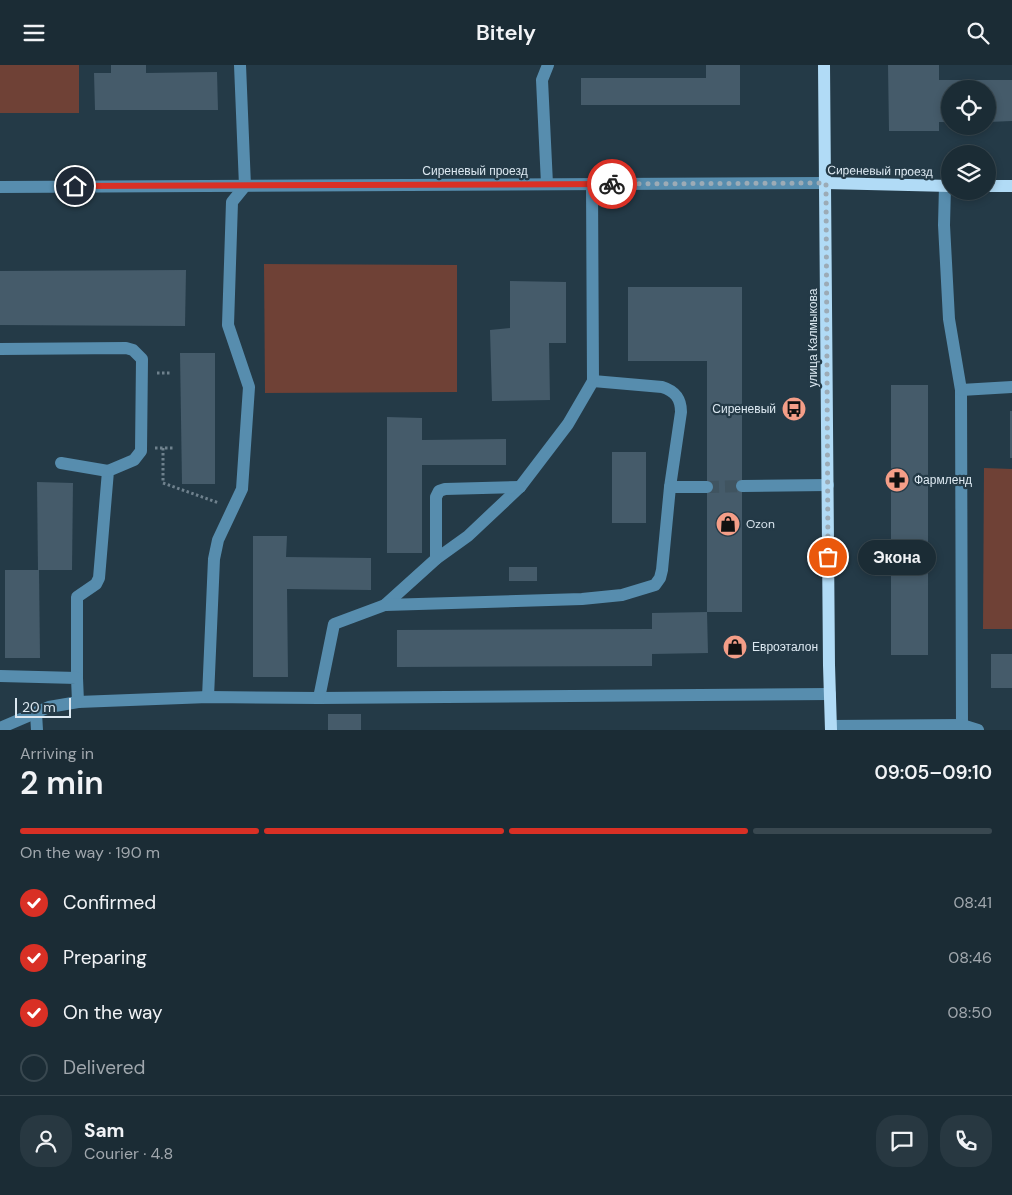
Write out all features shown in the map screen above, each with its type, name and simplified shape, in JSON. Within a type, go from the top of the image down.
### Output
[{"type":"main road","name":"улица Калмыкова","points":[[824,65],[831,728]]},
{"type":"main road","name":"Сиреневый проезд","points":[[826,183],[941,186]]},
{"type":"main road","points":[[996,186],[1012,186]]},
{"type":"street","points":[[208,697],[214,559],[218,540],[242,489],[249,387],[228,321],[232,202],[245,186],[240,65]]},
{"type":"street","points":[[547,184],[542,80],[548,65]]},
{"type":"street","name":"Сиреневый проезд","points":[[0,187],[826,183]]},
{"type":"street","points":[[385,605],[436,559],[468,536],[520,487],[568,424],[593,381],[592,184]]},
{"type":"street","points":[[947,200],[944,225],[949,319],[961,390],[962,725]]},
{"type":"street","points":[[0,349],[126,348],[138,354],[144,366],[141,451],[134,460],[108,471],[61,463]]},
{"type":"street","points":[[319,698],[334,624],[385,605],[582,599],[622,595],[647,589],[660,578],[681,403],[677,395],[670,389],[662,387],[593,381]]},
{"type":"street","points":[[961,390],[1012,387]]},
{"type":"street","points":[[78,702],[77,597],[96,584],[99,578],[108,471]]},
{"type":"street","points":[[742,486],[828,485]]},
{"type":"street","points":[[436,559],[436,497],[439,491],[445,489],[520,487]]},
{"type":"street","points":[[670,487],[707,487]]},
{"type":"street","points":[[0,677],[77,678]]},
{"type":"street","points":[[0,728],[49,707],[78,702],[208,697],[319,698],[830,694]]},
{"type":"street","points":[[36,713],[37,730]]},
{"type":"street","points":[[831,728],[962,725],[978,730]]},
{"type":"path","points":[[162,448],[163,483],[234,508]]},
{"type":"shaded area","points":[[0,65],[79,65],[79,113],[0,113]]},
{"type":"shaded area","points":[[264,264],[457,265],[457,392],[265,393]]},
{"type":"shaded area","points":[[984,468],[1012,469],[1012,629],[983,629]]},
{"type":"building","points":[[111,65],[146,65],[146,73],[217,72],[218,110],[95,110],[94,73],[111,73]]},
{"type":"building","points":[[706,65],[740,65],[740,105],[581,105],[581,78],[706,78]]},
{"type":"building","points":[[888,65],[939,65],[941,122],[939,122],[939,131],[889,131]]},
{"type":"building","points":[[996,80],[1012,80],[1012,121],[996,122]]},
{"type":"building","points":[[186,270],[185,326],[0,325],[0,271]]},
{"type":"building","points":[[510,281],[566,282],[566,343],[549,343],[550,400],[492,401],[490,330],[510,328]]},
{"type":"building","points":[[628,287],[742,287],[742,612],[707,612],[707,361],[628,361]]},
{"type":"building","points":[[180,353],[215,353],[215,484],[182,484]]},
{"type":"building","points":[[891,385],[928,385],[928,655],[891,655]]},
{"type":"building","points":[[1010,411],[1012,411],[1012,458],[1010,458]]},
{"type":"building","points":[[387,417],[422,418],[422,440],[506,439],[506,465],[422,465],[422,553],[387,553]]},
{"type":"building","points":[[612,452],[646,452],[646,523],[612,523]]},
{"type":"building","points":[[37,482],[73,483],[72,570],[38,570]]},
{"type":"building","points":[[253,536],[287,536],[286,557],[371,558],[371,590],[287,589],[288,677],[253,677]]},
{"type":"building","points":[[509,567],[537,567],[537,581],[509,581]]},
{"type":"building","points":[[5,570],[39,570],[40,658],[5,658]]},
{"type":"building","points":[[707,612],[708,653],[652,654],[652,666],[397,667],[397,630],[652,629],[652,613]]},
{"type":"building","points":[[991,654],[1012,654],[1012,688],[991,688]]},
{"type":"building","points":[[328,714],[361,714],[361,730],[328,730]]},
{"type":"tunnel","points":[[707,487],[742,486]]},
{"type":"way so far","points":[[612,184],[826,183],[828,557]]},
{"type":"place","name":"Сиреневый","points":[[794,409]]},
{"type":"place","name":"Фармленд","points":[[897,480]]},
{"type":"place","name":"Ozon","points":[[728,524]]},
{"type":"place","name":"Экона","points":[[828,557]]},
{"type":"place","name":"Евроэталон","points":[[735,647]]},
{"type":"route","points":[[75,186],[612,184]]}]
